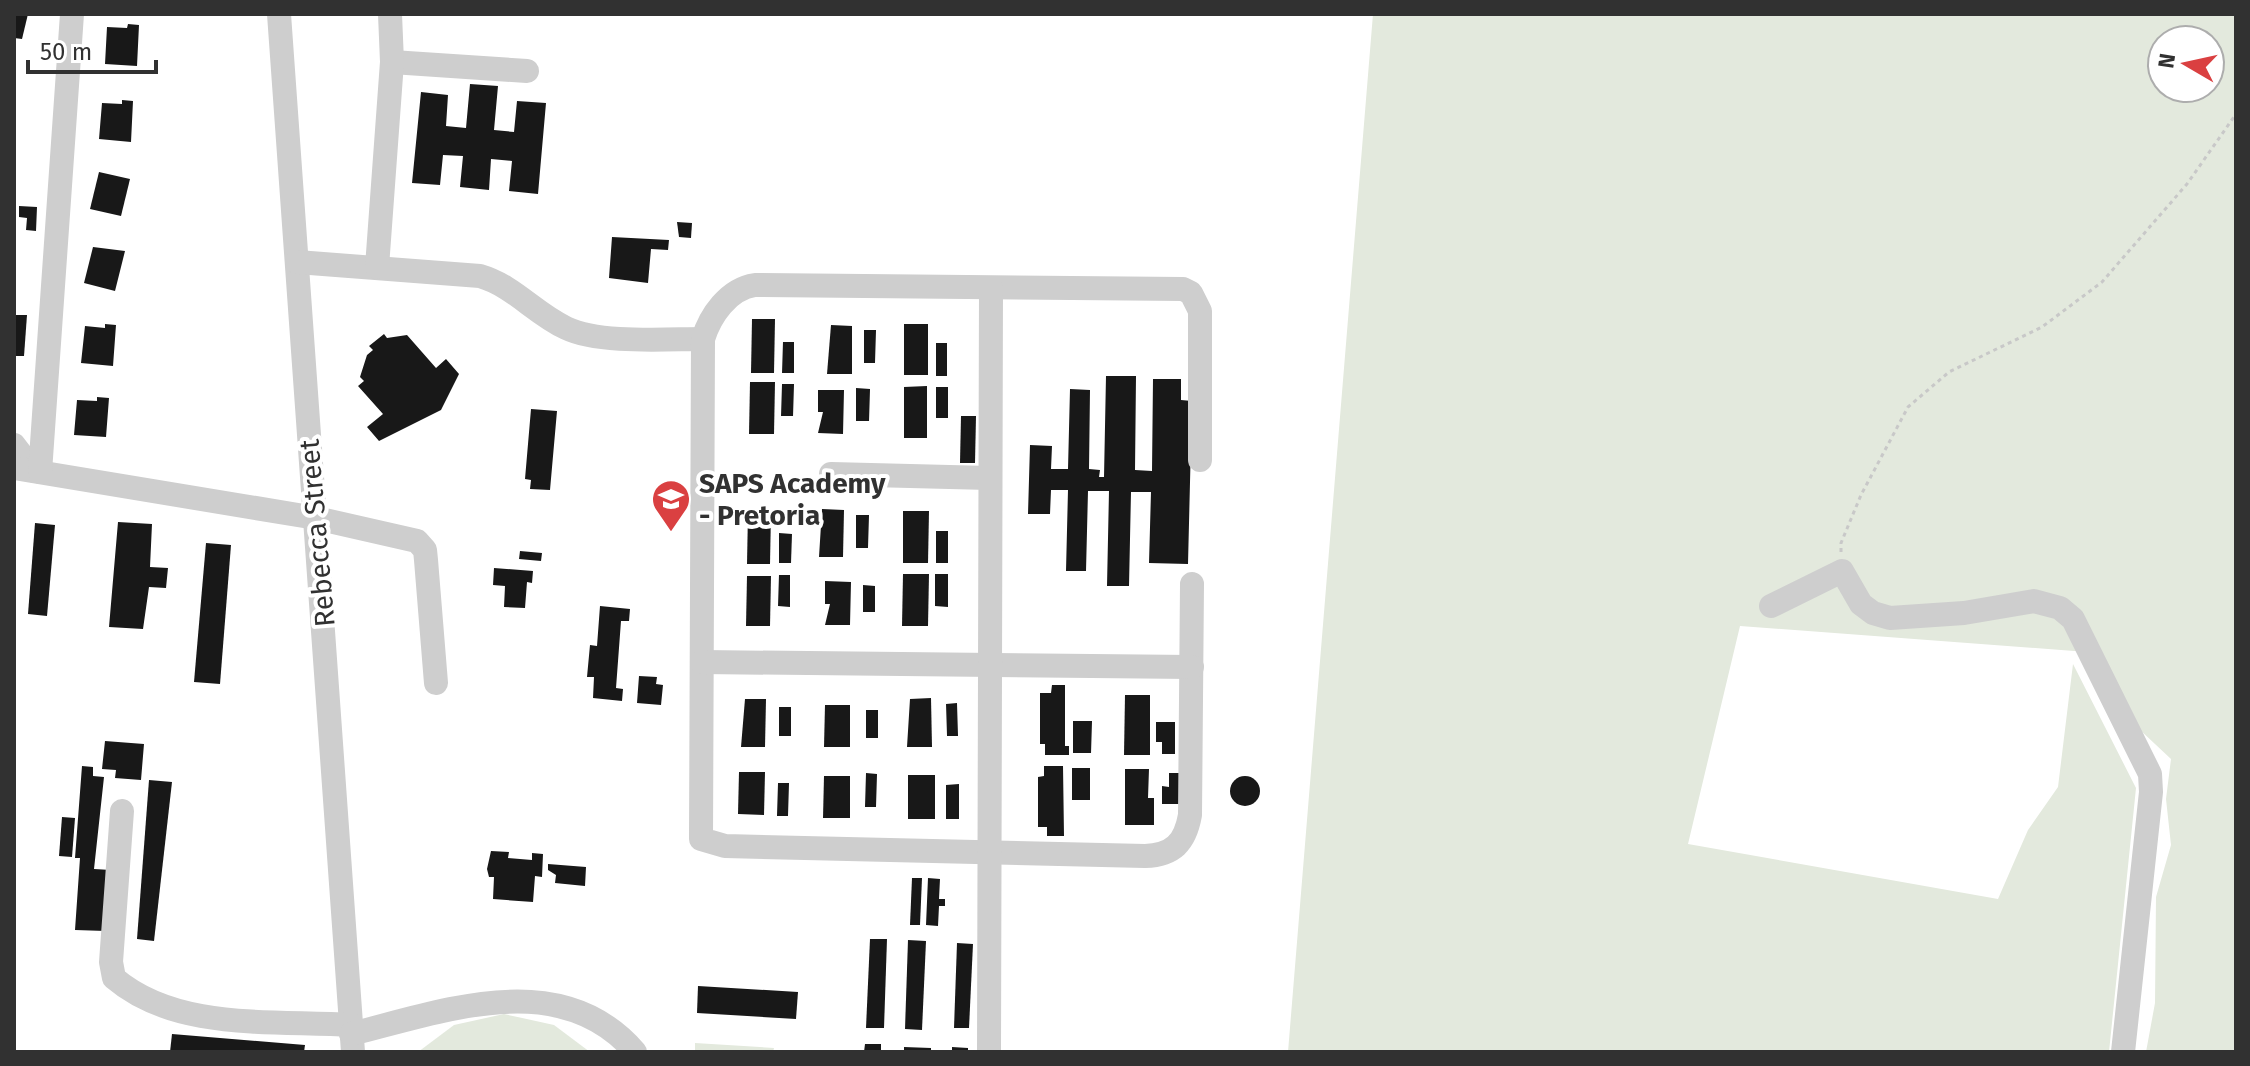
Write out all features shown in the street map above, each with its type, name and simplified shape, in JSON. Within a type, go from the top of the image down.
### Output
[{"type":"street","points":[[30,470],[72,14]]},
{"type":"street","name":"Rebecca Street","points":[[279,14],[352,1037]]},
{"type":"street","points":[[377,267],[392,62],[390,14]]},
{"type":"street","points":[[392,62],[527,71]]},
{"type":"street","points":[[297,262],[490,279],[506,285],[558,323],[583,333],[703,339]]},
{"type":"street","points":[[1192,584],[1190,815],[1186,834],[1176,848],[1145,856],[704,843],[698,823],[703,339],[713,312],[750,286],[1183,289],[1191,293],[1200,311],[1200,460]]},
{"type":"street","points":[[989,1052],[991,289]]},
{"type":"street","points":[[14,445],[30,470],[316,518],[406,538],[425,550],[436,683]]},
{"type":"street","points":[[831,474],[989,478]]},
{"type":"street","points":[[1771,606],[1842,571],[1861,604],[1890,618],[1964,613],[2034,601],[2060,608],[2073,619],[2150,774],[2151,792],[2123,1052]]},
{"type":"street","points":[[702,662],[1192,667]]},
{"type":"street","points":[[122,811],[111,962],[114,978],[144,1000],[189,1015],[352,1037],[476,1003],[534,1002],[592,1015],[616,1030],[635,1052]]},
{"type":"path","points":[[1842,571],[1841,543],[1861,495],[1908,407],[1949,372],[2042,327],[2102,282],[2187,184],[2236,114]]},
{"type":"shaded area","points":[[1373,14],[2236,14],[2236,1052],[2146,1052],[2155,1003],[2156,897],[2171,845],[2166,799],[2171,759],[2139,729],[2099,650],[2074,651],[1740,626],[1688,844],[1998,899],[2028,830],[2058,787],[2073,664],[2136,788],[2109,1052],[1288,1052]]},
{"type":"shaded area","points":[[504,1014],[554,1025],[590,1052],[418,1052],[454,1025]]},
{"type":"shaded area","points":[[695,1043],[774,1048],[773,1052],[695,1052]]},
{"type":"building","points":[[14,14],[28,14],[22,39],[14,38]]},
{"type":"building","points":[[128,24],[139,25],[137,66],[105,64],[107,27],[127,28]]},
{"type":"building","points":[[470,84],[498,86],[494,130],[514,132],[517,101],[546,103],[538,194],[509,191],[512,161],[491,159],[489,190],[460,187],[463,156],[443,155],[440,185],[412,183],[421,92],[448,95],[446,126],[466,128]]},
{"type":"building","points":[[122,100],[133,101],[131,142],[99,139],[102,103],[122,104]]},
{"type":"building","points":[[99,172],[130,179],[121,216],[90,209]]},
{"type":"building","points":[[19,206],[37,207],[36,231],[26,230],[27,218],[19,217]]},
{"type":"building","points":[[677,222],[692,223],[691,238],[679,237]]},
{"type":"building","points":[[612,237],[669,240],[668,250],[651,249],[648,283],[609,278]]},
{"type":"building","points":[[93,247],[125,251],[115,291],[84,283]]},
{"type":"building","points":[[16,315],[27,315],[24,356],[14,356]]},
{"type":"building","points":[[752,319],[775,319],[774,373],[751,373]]},
{"type":"building","points":[[105,324],[116,325],[113,366],[81,363],[85,326],[105,328]]},
{"type":"building","points":[[904,324],[928,324],[928,375],[904,375]]},
{"type":"building","points":[[831,325],[852,326],[852,374],[827,374]]},
{"type":"building","points":[[864,330],[876,330],[875,363],[864,363]]},
{"type":"building","points":[[384,334],[387,338],[407,335],[436,368],[446,359],[459,374],[441,410],[379,441],[367,427],[383,414],[358,386],[364,381],[360,377],[367,355],[373,350],[369,346]]},
{"type":"building","points":[[783,342],[794,342],[794,373],[782,373]]},
{"type":"building","points":[[936,343],[947,343],[947,376],[936,376]]},
{"type":"building","points":[[1106,376],[1136,376],[1135,470],[1152,471],[1153,379],[1181,379],[1181,400],[1192,401],[1188,564],[1149,563],[1151,492],[1131,492],[1129,586],[1107,586],[1109,491],[1088,491],[1086,571],[1066,571],[1068,490],[1051,490],[1050,514],[1028,514],[1030,445],[1052,446],[1051,469],[1068,469],[1070,389],[1090,390],[1089,469],[1100,470],[1099,477],[1104,477]]},
{"type":"building","points":[[750,382],[775,382],[774,434],[749,434]]},
{"type":"building","points":[[782,384],[794,384],[793,416],[781,416]]},
{"type":"building","points":[[927,386],[927,438],[904,438],[904,387]]},
{"type":"building","points":[[936,387],[948,387],[948,418],[936,418]]},
{"type":"building","points":[[856,388],[870,389],[869,421],[856,421]]},
{"type":"building","points":[[818,390],[844,390],[843,434],[818,433],[823,412],[818,412]]},
{"type":"building","points":[[97,397],[109,398],[106,437],[74,435],[77,400],[97,401]]},
{"type":"building","points":[[531,409],[557,411],[550,490],[530,489],[531,480],[525,479]]},
{"type":"building","points":[[961,416],[976,416],[975,463],[960,463]]},
{"type":"building","points":[[822,509],[844,510],[843,557],[819,557]]},
{"type":"building","points":[[903,511],[929,511],[928,563],[903,563]]},
{"type":"building","points":[[748,512],[771,512],[770,564],[747,564]]},
{"type":"building","points":[[856,515],[869,515],[868,548],[856,548]]},
{"type":"building","points":[[118,522],[152,524],[150,567],[168,568],[166,588],[149,587],[143,629],[109,627]]},
{"type":"building","points":[[35,523],[55,525],[47,616],[28,614]]},
{"type":"building","points":[[936,531],[948,531],[948,563],[936,563]]},
{"type":"building","points":[[779,533],[792,534],[791,563],[779,563]]},
{"type":"building","points":[[206,543],[231,545],[220,684],[194,682]]},
{"type":"building","points":[[520,551],[542,553],[541,561],[519,559]]},
{"type":"building","points":[[494,568],[533,571],[532,583],[527,582],[525,608],[504,607],[505,586],[493,585]]},
{"type":"building","points":[[903,574],[929,574],[928,626],[902,626]]},
{"type":"building","points":[[935,574],[948,574],[948,607],[935,606]]},
{"type":"building","points":[[779,575],[790,575],[790,607],[778,606]]},
{"type":"building","points":[[747,576],[771,576],[770,626],[746,626]]},
{"type":"building","points":[[825,581],[851,582],[850,625],[825,625],[830,604],[825,604]]},
{"type":"building","points":[[863,585],[875,586],[875,612],[863,612]]},
{"type":"building","points":[[600,606],[630,609],[629,621],[621,621],[616,688],[623,689],[622,701],[593,698],[594,677],[587,677],[590,645],[597,646]]},
{"type":"building","points":[[639,676],[657,677],[656,684],[663,685],[661,705],[637,703]]},
{"type":"building","points":[[1052,685],[1065,685],[1065,746],[1069,746],[1069,755],[1045,755],[1045,744],[1040,744],[1040,693],[1051,693]]},
{"type":"building","points":[[1125,695],[1150,695],[1150,755],[1124,755]]},
{"type":"building","points":[[931,698],[932,747],[907,747],[910,699]]},
{"type":"building","points":[[745,699],[766,699],[765,747],[741,747]]},
{"type":"building","points":[[957,703],[958,736],[947,736],[946,704]]},
{"type":"building","points":[[825,705],[850,705],[850,747],[824,747]]},
{"type":"building","points":[[779,707],[791,707],[791,736],[779,736]]},
{"type":"building","points":[[866,710],[878,710],[878,738],[866,738]]},
{"type":"building","points":[[1073,721],[1092,721],[1091,753],[1073,753]]},
{"type":"building","points":[[1156,722],[1175,722],[1175,754],[1162,754],[1162,742],[1156,742]]},
{"type":"building","points":[[105,741],[144,744],[141,780],[115,778],[116,770],[102,769]]},
{"type":"building","points":[[82,766],[93,767],[93,776],[104,777],[94,869],[111,870],[106,931],[75,930],[80,858],[75,858]]},
{"type":"building","points":[[1044,766],[1063,766],[1064,836],[1047,836],[1047,827],[1038,827],[1038,777],[1044,776]]},
{"type":"building","points":[[1072,768],[1090,768],[1090,800],[1072,800]]},
{"type":"building","points":[[1125,769],[1149,769],[1148,798],[1154,798],[1154,825],[1125,825]]},
{"type":"building","points":[[739,772],[765,772],[764,815],[738,814]]},
{"type":"building","points":[[866,773],[877,774],[876,807],[865,807]]},
{"type":"building","points":[[1169,773],[1179,773],[1179,804],[1162,804],[1162,786],[1169,787]]},
{"type":"building","points":[[908,775],[935,775],[935,819],[908,819]]},
{"type":"building","points":[[824,776],[850,776],[850,818],[823,818]]},
{"type":"building","points":[[1245,776],[1255,781],[1260,791],[1255,801],[1245,806],[1235,801],[1230,791],[1235,781]]},
{"type":"building","points":[[149,780],[172,782],[154,941],[137,939]]},
{"type":"building","points":[[778,783],[789,783],[788,816],[777,816]]},
{"type":"building","points":[[959,784],[959,819],[946,819],[946,785]]},
{"type":"building","points":[[62,817],[75,818],[72,857],[59,856]]},
{"type":"building","points":[[491,851],[509,852],[508,858],[532,860],[532,853],[543,854],[542,877],[535,876],[533,902],[493,899],[494,877],[489,877],[487,869]]},
{"type":"building","points":[[548,864],[586,867],[585,886],[555,883],[556,875],[548,870]]},
{"type":"building","points":[[912,878],[922,878],[920,925],[910,925]]},
{"type":"building","points":[[928,878],[940,879],[939,899],[945,899],[945,906],[939,906],[938,926],[926,925]]},
{"type":"building","points":[[870,939],[887,939],[884,1028],[866,1028]]},
{"type":"building","points":[[908,940],[926,941],[922,1030],[905,1029]]},
{"type":"building","points":[[957,943],[973,944],[969,1028],[954,1028]]},
{"type":"building","points":[[698,986],[798,992],[796,1019],[697,1013]]},
{"type":"building","points":[[172,1034],[305,1045],[304,1052],[170,1052]]},
{"type":"building","points":[[865,1044],[881,1044],[881,1052],[864,1052]]},
{"type":"building","points":[[904,1047],[931,1048],[931,1052],[904,1052]]},
{"type":"building","points":[[952,1047],[968,1048],[968,1052],[952,1052]]},
{"type":"place","name":"SAPS Academy - Pretoria","points":[[671,533]]}]
